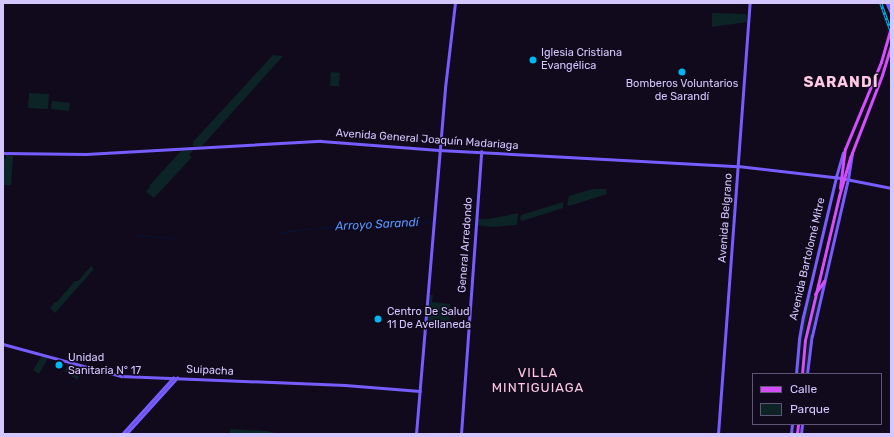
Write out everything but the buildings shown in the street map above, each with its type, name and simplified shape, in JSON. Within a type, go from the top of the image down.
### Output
[{"type":"main road","name":"Avenida Bartolomé Mitre","points":[[843,178],[845,149],[881,62],[891,27]]},
{"type":"main road","name":"Avenida Bartolomé Mitre","points":[[802,373],[805,340],[843,178],[891,46]]},
{"type":"main road","points":[[845,149],[850,151],[850,158]]},
{"type":"main road","points":[[815,294],[824,281]]},
{"type":"street","points":[[416,434],[439,150],[455,3]]},
{"type":"street","name":"Avenida Belgrano","points":[[718,434],[750,3]]},
{"type":"street","points":[[888,3],[891,7]]},
{"type":"street","points":[[888,3],[891,12]]},
{"type":"street","name":"Avenida General Joaquín Madariaga","points":[[3,153],[86,154],[321,141],[439,150],[738,166],[843,178],[891,188]]},
{"type":"street","name":"Avenida Bartolomé Mitre","points":[[796,373],[799,339],[803,317],[836,177],[845,149]]},
{"type":"street","name":"Avenida Bartolomé Mitre","points":[[807,373],[810,341],[848,179],[852,151]]},
{"type":"street","name":"General Arredondo","points":[[461,434],[481,152]]},
{"type":"street","name":"Suipacha","points":[[3,344],[119,376],[175,377],[345,385],[420,391]]},
{"type":"street","points":[[122,434],[175,377]]},
{"type":"street","points":[[126,434],[175,377]]},
{"type":"green space","points":[[712,13],[746,14],[747,22],[712,27]]},
{"type":"green space","points":[[273,55],[283,56],[202,146],[193,146],[193,142]]},
{"type":"green space","points":[[331,72],[340,73],[339,86],[330,86]]},
{"type":"green space","points":[[29,93],[49,94],[48,109],[28,108]]},
{"type":"green space","points":[[52,101],[70,103],[69,111],[51,109]]},
{"type":"green space","points":[[193,150],[189,155],[192,157],[154,198],[146,192],[150,187],[149,186],[181,151]]},
{"type":"green space","points":[[6,155],[13,156],[11,185],[3,185],[3,158],[6,159]]},
{"type":"green space","points":[[593,189],[606,189],[607,194],[569,206],[567,205],[569,196]]},
{"type":"green space","points":[[563,202],[563,208],[522,221],[520,219],[521,215]]},
{"type":"green space","points":[[518,213],[517,225],[492,227],[477,225],[478,219],[489,219]]},
{"type":"green space","points":[[92,265],[93,270],[55,313],[50,308]]},
{"type":"green space","points":[[821,289],[810,340],[806,373],[804,373],[809,331],[816,299]]},
{"type":"green space","points":[[430,295],[433,295],[432,302],[450,304],[449,326],[427,324]]},
{"type":"green space","points":[[810,295],[813,296],[802,342],[798,373],[800,341]]},
{"type":"green space","points":[[42,356],[48,358],[39,374],[33,370]]},
{"type":"green space","points":[[68,364],[84,368],[77,380],[65,371]]},
{"type":"green space","points":[[230,429],[266,431],[281,434],[230,434]]},
{"type":"waterway","name":"Arroyo Sarandí","points":[[315,228],[440,221]]},
{"type":"waterway","name":"Arroyo Sarandí","points":[[279,233],[311,228]]},
{"type":"waterway","name":"Arroyo Sarandí","points":[[137,235],[173,238]]},
{"type":"railway","points":[[881,3],[891,30]]},
{"type":"place","name":"Iglesia Cristiana Evangélica","points":[[533,60]]},
{"type":"place","name":"Bomberos Voluntarios de Sarandí","points":[[682,72]]},
{"type":"place","name":"Centro De Salud 11 De Avellaneda","points":[[378,319]]},
{"type":"place","name":"Unidad Sanitaria N° 17","points":[[59,365]]},
{"type":"district","name":"SARANDÍ","points":[[841,83]]},
{"type":"district","name":"VILLA MINTIGUIAGA","points":[[538,382]]}]
